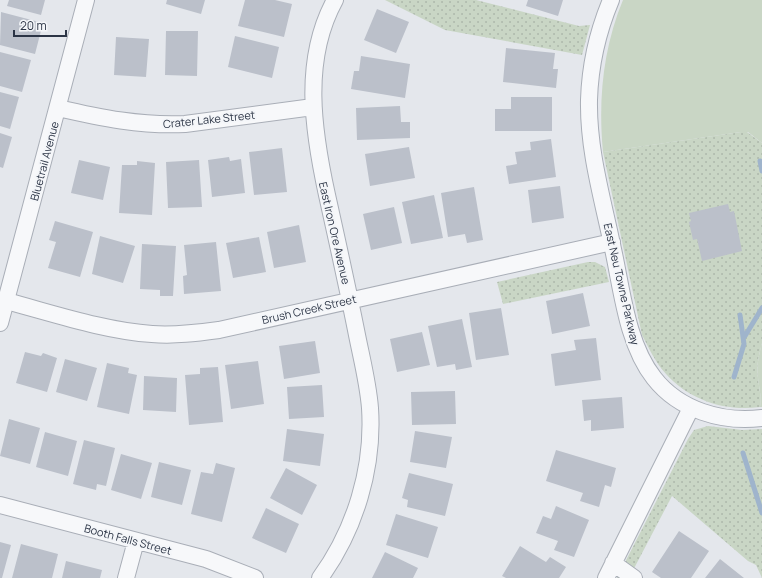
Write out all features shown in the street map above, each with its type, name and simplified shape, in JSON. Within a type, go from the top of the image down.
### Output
[{"type":"street","name":"Bluetrail Avenue","points":[[0,322],[86,0]]},
{"type":"street","name":"East Iron Ore Avenue","points":[[320,578],[330,564],[348,530],[361,493],[368,455],[370,430],[369,402],[350,299],[317,152],[313,107],[316,60],[328,15],[335,0]]},
{"type":"street","name":"East Neu Towne Parkway","points":[[611,0],[600,33],[593,64],[589,120],[591,142],[630,326],[641,358],[659,384],[691,408]]},
{"type":"street","name":"Crater Lake Street","points":[[58,108],[111,120],[165,125],[185,124],[313,107]]},
{"type":"street","name":"Brush Creek Street","points":[[6,301],[113,328],[151,334],[170,335],[219,330],[350,299],[612,242]]},
{"type":"street","points":[[606,578],[691,408],[733,419],[762,418]]},
{"type":"street","name":"Booth Falls Street","points":[[0,505],[206,559],[255,578]]},
{"type":"street","points":[[126,578],[136,541]]},
{"type":"street","points":[[613,563],[634,578]]},
{"type":"green space","points":[[385,0],[476,0],[579,26],[590,25],[582,55],[445,30]]},
{"type":"green space","points":[[623,0],[762,0],[762,143],[748,132],[741,132],[603,152],[601,113],[604,74],[611,37]]},
{"type":"green space","points":[[747,132],[762,143],[762,343],[757,369],[761,403],[760,407],[734,408],[709,402],[686,391],[666,374],[652,355],[642,335],[603,152]]},
{"type":"green space","points":[[588,262],[595,262],[605,267],[609,282],[503,304],[497,282]]},
{"type":"green space","points":[[762,343],[762,407],[760,407],[761,396],[757,369]]},
{"type":"green space","points":[[708,426],[742,430],[762,429],[762,578],[756,565],[748,561],[672,496],[629,578],[617,578],[688,439],[694,430]]},
{"type":"building","points":[[9,0],[45,0],[41,15],[7,6]]},
{"type":"building","points":[[167,0],[205,0],[201,14],[166,4]]},
{"type":"building","points":[[245,0],[275,0],[292,4],[284,37],[238,26]]},
{"type":"building","points":[[528,0],[563,0],[558,16],[526,6]]},
{"type":"building","points":[[377,9],[409,22],[396,53],[364,40]]},
{"type":"building","points":[[1,12],[43,23],[35,54],[0,45]]},
{"type":"building","points":[[166,31],[198,31],[197,76],[165,75]]},
{"type":"building","points":[[235,36],[279,47],[272,78],[228,67]]},
{"type":"building","points":[[116,37],[149,39],[146,77],[114,75]]},
{"type":"building","points":[[506,48],[555,53],[553,69],[558,69],[556,88],[503,82]]},
{"type":"building","points":[[0,52],[31,60],[22,92],[0,86]]},
{"type":"building","points":[[361,56],[410,64],[405,98],[351,89],[354,71],[359,71]]},
{"type":"building","points":[[0,92],[19,97],[10,129],[0,126]]},
{"type":"building","points":[[511,97],[552,97],[552,131],[495,131],[495,109],[511,109]]},
{"type":"building","points":[[400,106],[401,122],[410,122],[410,138],[357,140],[356,108]]},
{"type":"building","points":[[0,133],[12,137],[3,168],[0,167]]},
{"type":"building","points":[[551,139],[556,177],[509,184],[506,166],[517,164],[515,152],[531,150],[530,142]]},
{"type":"building","points":[[409,147],[415,178],[370,186],[365,154]]},
{"type":"building","points":[[282,148],[287,192],[254,195],[249,152]]},
{"type":"building","points":[[229,157],[230,161],[241,159],[245,193],[212,197],[208,160]]},
{"type":"building","points":[[79,160],[110,167],[103,200],[71,193]]},
{"type":"building","points":[[199,160],[202,207],[168,208],[166,162]]},
{"type":"building","points":[[137,161],[155,163],[152,215],[119,213],[122,165],[137,165]]},
{"type":"building","points":[[560,186],[564,218],[532,223],[528,190]]},
{"type":"building","points":[[474,187],[483,240],[467,243],[465,234],[448,237],[441,193]]},
{"type":"building","points":[[434,195],[443,238],[411,244],[402,202]]},
{"type":"building","points":[[728,204],[730,212],[734,211],[742,251],[702,261],[697,239],[693,240],[689,222],[691,221],[689,213]]},
{"type":"building","points":[[394,207],[402,243],[371,250],[363,214]]},
{"type":"building","points":[[55,221],[93,232],[80,277],[48,268],[56,242],[49,240]]},
{"type":"building","points":[[299,225],[306,262],[274,268],[267,232]]},
{"type":"building","points":[[100,236],[135,246],[123,283],[92,274]]},
{"type":"building","points":[[259,237],[266,272],[233,278],[226,243]]},
{"type":"building","points":[[216,242],[221,291],[184,294],[183,276],[187,275],[184,245]]},
{"type":"building","points":[[142,244],[176,246],[173,296],[160,296],[160,290],[140,289]]},
{"type":"building","points":[[583,293],[590,326],[552,334],[546,301]]},
{"type":"building","points":[[501,308],[509,355],[476,360],[469,313]]},
{"type":"building","points":[[462,319],[472,367],[456,370],[455,364],[437,367],[428,326]]},
{"type":"building","points":[[422,332],[430,365],[397,372],[390,339]]},
{"type":"building","points":[[596,338],[601,380],[555,386],[551,354],[576,350],[574,340]]},
{"type":"building","points":[[315,341],[320,373],[284,379],[279,346]]},
{"type":"building","points":[[25,352],[41,356],[43,353],[57,358],[47,392],[16,383]]},
{"type":"building","points":[[65,359],[97,368],[87,401],[56,392]]},
{"type":"building","points":[[258,361],[264,404],[231,409],[225,365]]},
{"type":"building","points":[[107,363],[129,368],[128,373],[137,375],[129,414],[97,407]]},
{"type":"building","points":[[218,367],[223,422],[189,425],[185,375],[200,374],[200,368]]},
{"type":"building","points":[[144,376],[177,378],[176,412],[143,410]]},
{"type":"building","points":[[322,385],[324,417],[289,419],[287,387]]},
{"type":"building","points":[[455,391],[456,424],[412,425],[411,392]]},
{"type":"building","points":[[622,397],[624,428],[591,431],[591,420],[584,421],[582,400]]},
{"type":"building","points":[[9,419],[40,428],[30,464],[0,456]]},
{"type":"building","points":[[287,429],[324,434],[320,466],[283,461]]},
{"type":"building","points":[[415,431],[452,437],[446,468],[410,462]]},
{"type":"building","points":[[45,432],[77,441],[68,476],[36,467]]},
{"type":"building","points":[[84,440],[115,448],[106,486],[97,484],[96,490],[73,484]]},
{"type":"building","points":[[556,450],[616,468],[611,487],[605,485],[599,507],[580,501],[583,493],[546,481]]},
{"type":"building","points":[[121,454],[152,463],[141,499],[111,490]]},
{"type":"building","points":[[159,462],[191,470],[182,505],[151,497]]},
{"type":"building","points":[[216,463],[235,468],[222,522],[191,514],[201,472],[213,474]]},
{"type":"building","points":[[286,468],[317,485],[302,515],[270,498]]},
{"type":"building","points":[[409,473],[453,484],[445,516],[407,507],[408,500],[402,498]]},
{"type":"building","points":[[556,506],[589,520],[574,557],[554,550],[558,541],[536,533],[543,516],[551,519]]},
{"type":"building","points":[[266,508],[299,524],[286,553],[252,538]]},
{"type":"building","points":[[396,514],[438,527],[428,558],[386,545]]},
{"type":"building","points":[[679,531],[709,551],[691,578],[661,578],[652,572]]},
{"type":"building","points":[[0,542],[11,545],[2,578],[0,578]]},
{"type":"building","points":[[21,544],[58,554],[52,578],[12,578]]},
{"type":"building","points":[[520,546],[546,562],[550,557],[566,567],[559,578],[506,578],[502,576]]},
{"type":"building","points":[[385,552],[418,568],[413,578],[372,578]]},
{"type":"building","points":[[720,559],[744,578],[705,578]]},
{"type":"building","points":[[66,561],[102,570],[100,578],[62,578]]},
{"type":"waterway","points":[[760,161],[762,171]]},
{"type":"waterway","points":[[745,336],[762,308]]},
{"type":"waterway","points":[[734,377],[744,344],[740,315]]},
{"type":"waterway","points":[[743,453],[762,513]]}]
